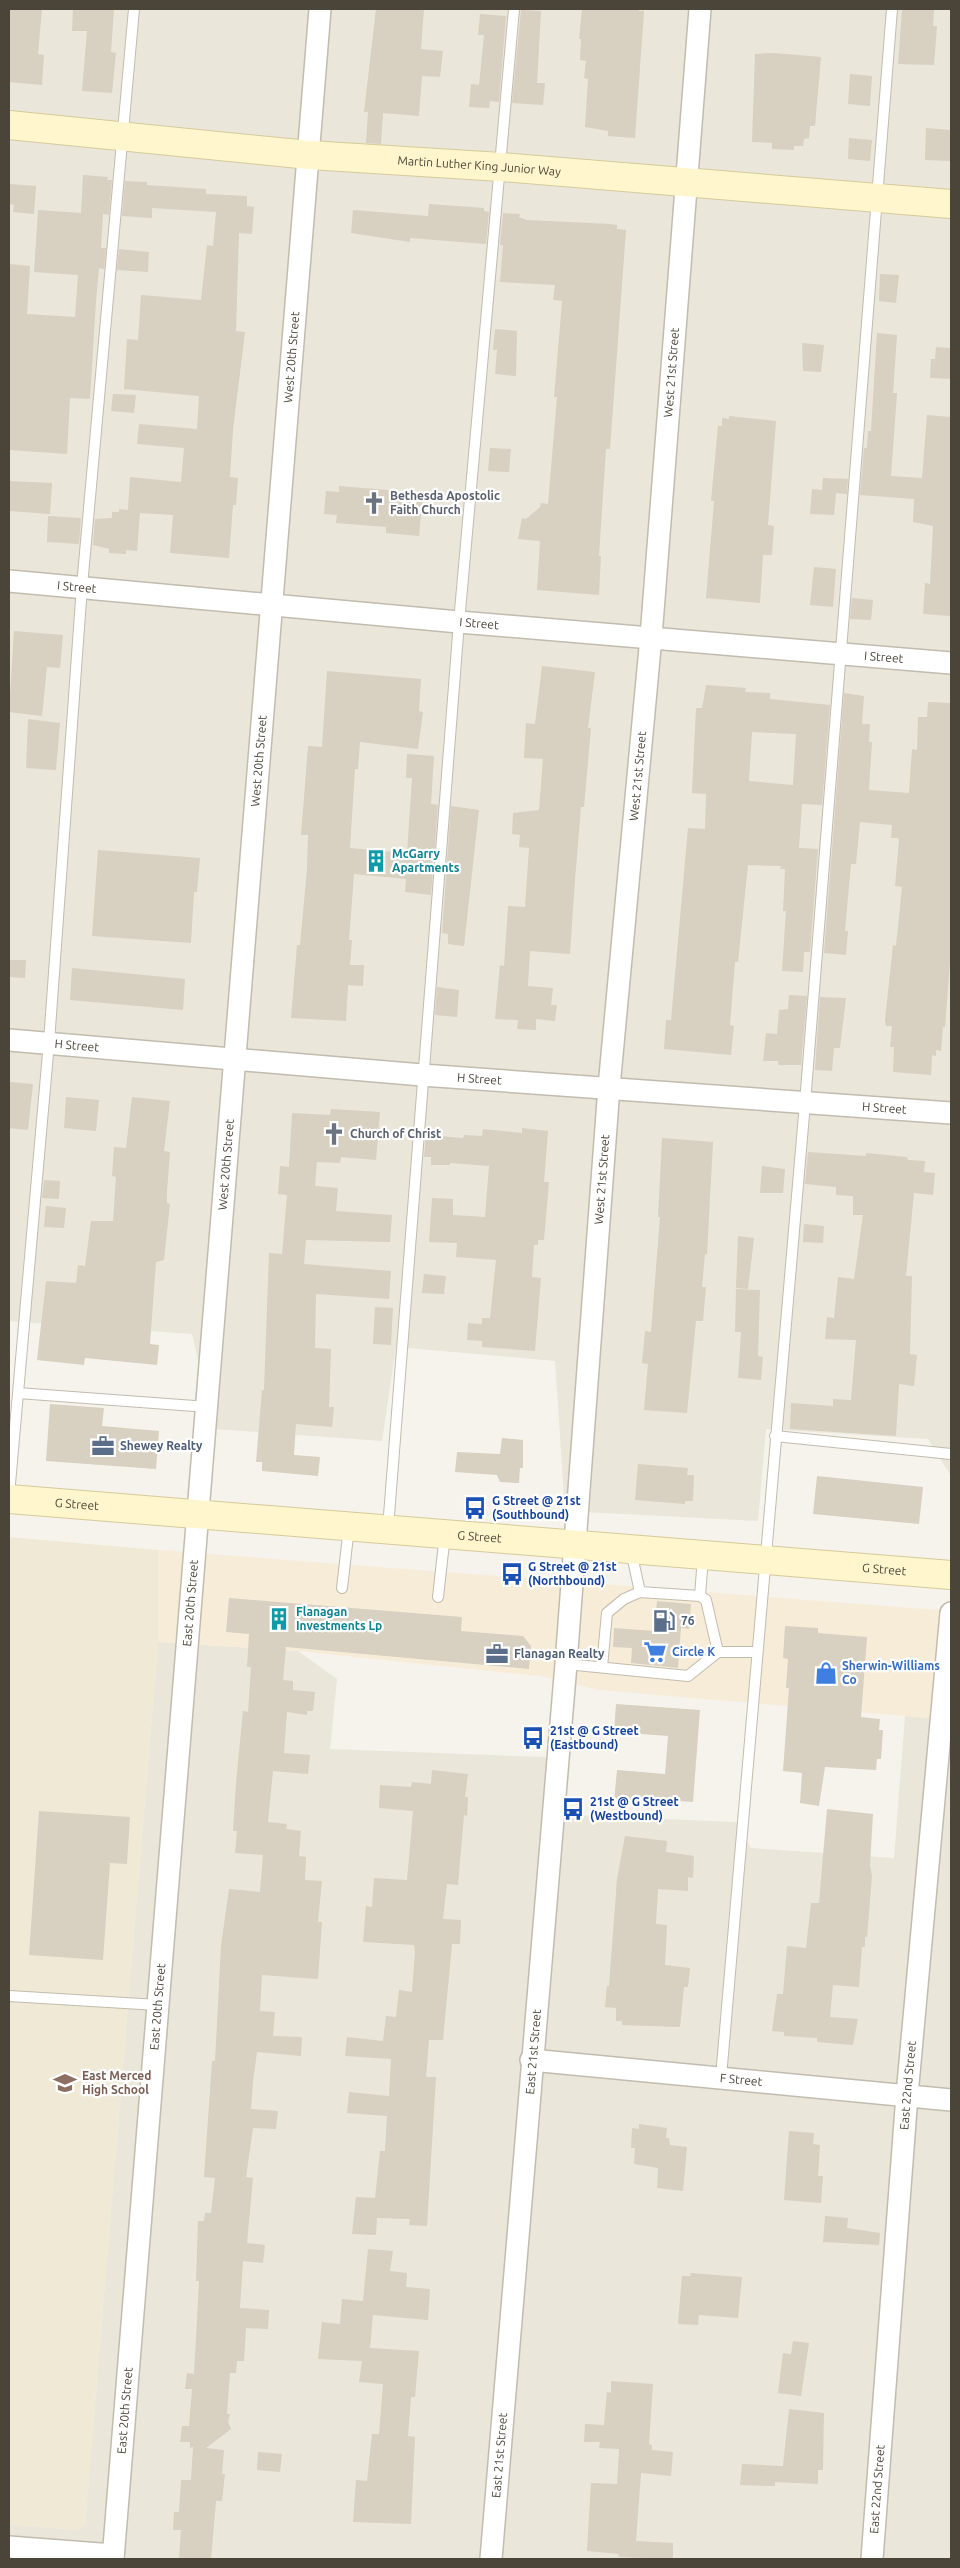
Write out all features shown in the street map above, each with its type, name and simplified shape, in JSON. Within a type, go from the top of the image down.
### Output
[{"type":"main road","name":"Martin Luther King Junior Way","points":[[9,126],[124,135],[309,155],[501,167],[951,204]]},
{"type":"main road","name":"G Street","points":[[9,1499],[951,1575]]},
{"type":"street","name":"West 20th Street","points":[[198,1514],[320,9]]},
{"type":"street","name":"West 21st Street","points":[[576,1544],[609,1088],[651,637],[700,9]]},
{"type":"street","name":"I Street","points":[[9,581],[82,586],[273,606],[951,663]]},
{"type":"street","name":"H Street","points":[[9,1040],[422,1075],[951,1113]]},
{"type":"street","name":"East 20th Street","points":[[113,2557],[198,1514]]},
{"type":"street","name":"East 21st Street","points":[[490,2559],[576,1544]]},
{"type":"street","name":"East 22nd Street","points":[[872,2559],[907,2095],[947,1708],[951,1613]]},
{"type":"street","name":"F Street","points":[[531,2060],[951,2100]]},
{"type":"street","points":[[9,2547],[113,2557]]},
{"type":"lane","points":[[9,1495],[15,1386],[49,1042],[82,586],[134,9]]},
{"type":"lane","points":[[388,1529],[422,1075],[514,9]]},
{"type":"lane","points":[[721,2077],[805,1103],[892,9]]},
{"type":"lane","points":[[15,1386],[208,1407]]},
{"type":"lane","points":[[775,1436],[951,1454]]},
{"type":"lane","points":[[342,1588],[349,1526]]},
{"type":"lane","points":[[438,1597],[445,1534]]},
{"type":"lane","points":[[630,1549],[640,1592]]},
{"type":"lane","points":[[700,1596],[703,1554]]},
{"type":"lane","points":[[602,1667],[607,1613],[624,1599],[640,1592],[700,1596],[706,1600],[718,1652]]},
{"type":"lane","points":[[566,1664],[688,1676],[718,1652],[757,1652]]},
{"type":"lane","points":[[9,1996],[158,2005]]},
{"type":"shaded area","points":[[9,9],[951,9],[951,1476],[928,1439],[766,1429],[758,1521],[565,1511],[555,1361],[396,1347],[382,1441],[214,1429],[192,1334],[9,1321]]},
{"type":"shaded area","name":"East Merced High School","points":[[9,1537],[158,1550],[158,1642],[85,2524],[79,2530],[9,2524]]},
{"type":"shaded area","points":[[158,1550],[951,1611],[951,1720],[600,1690],[540,1676],[298,1651],[158,1642]]},
{"type":"shaded area","points":[[158,1642],[298,1651],[337,1679],[330,1749],[566,1758],[566,1815],[736,1822],[751,1848],[894,1858],[905,1716],[951,1720],[951,2559],[9,2559],[9,2524],[79,2530],[85,2524]]},
{"type":"building","points":[[9,9],[42,9],[38,54],[44,55],[42,85],[9,82]]},
{"type":"building","points":[[73,9],[114,9],[111,52],[116,53],[112,93],[82,91],[87,31],[72,31]]},
{"type":"building","points":[[376,9],[424,9],[421,49],[443,51],[440,77],[422,76],[419,116],[383,113],[381,144],[366,143],[368,112],[364,112]]},
{"type":"building","points":[[582,9],[639,9],[639,11],[644,11],[635,138],[608,136],[608,131],[585,127],[588,79],[584,78],[586,61],[580,60],[581,39],[579,39]]},
{"type":"building","points":[[902,9],[934,9],[933,26],[937,26],[934,65],[898,64]]},
{"type":"building","points":[[521,10],[541,11],[537,83],[545,83],[543,105],[512,103]]},
{"type":"building","points":[[480,14],[506,16],[499,102],[490,101],[489,108],[469,107],[471,84],[479,85],[484,35],[478,35]]},
{"type":"building","points":[[773,53],[821,57],[815,126],[810,126],[809,138],[804,139],[803,146],[794,146],[794,150],[772,149],[772,143],[752,142],[755,54]]},
{"type":"building","points":[[850,74],[872,76],[870,106],[848,104]]},
{"type":"building","points":[[926,128],[951,130],[951,161],[925,160]]},
{"type":"building","points":[[849,138],[872,140],[870,161],[848,159]]},
{"type":"building","points":[[83,175],[108,177],[107,180],[112,180],[109,215],[103,214],[101,248],[106,248],[104,269],[99,268],[90,399],[70,398],[67,454],[9,450],[9,264],[30,266],[27,314],[75,317],[78,275],[34,272],[38,210],[81,213]]},
{"type":"building","points":[[125,181],[147,182],[147,185],[206,189],[206,194],[247,196],[247,206],[254,207],[252,234],[239,233],[236,331],[245,332],[233,430],[230,477],[238,478],[236,505],[233,505],[229,558],[170,553],[173,515],[140,513],[137,551],[126,550],[126,554],[109,553],[109,549],[93,545],[95,519],[112,518],[112,512],[119,512],[119,509],[128,510],[130,477],[181,482],[184,448],[137,444],[139,424],[197,429],[199,396],[124,389],[127,339],[138,340],[141,295],[201,300],[207,245],[213,246],[216,212],[152,208],[152,218],[122,216]]},
{"type":"building","points":[[9,184],[36,186],[34,214],[13,212],[14,205],[9,204]]},
{"type":"building","points":[[429,204],[484,208],[484,211],[489,212],[486,244],[410,238],[410,242],[351,233],[353,210],[428,216]]},
{"type":"building","points":[[503,213],[520,214],[519,217],[527,220],[610,224],[617,225],[617,229],[626,230],[610,449],[606,449],[599,556],[601,556],[599,595],[537,590],[540,541],[518,539],[522,518],[526,519],[540,507],[541,503],[548,504],[557,397],[554,397],[562,301],[553,300],[555,285],[500,282],[503,245],[500,245]]},
{"type":"building","points":[[119,249],[149,252],[148,272],[117,270]]},
{"type":"building","points":[[880,274],[899,275],[896,303],[879,301]]},
{"type":"building","points":[[495,329],[517,331],[516,376],[495,374],[497,350],[493,350]]},
{"type":"building","points":[[877,333],[897,335],[893,393],[897,393],[891,476],[922,478],[927,415],[951,417],[951,616],[923,614],[925,583],[930,584],[933,526],[913,522],[914,499],[860,495],[864,448],[867,448],[868,431],[871,431]]},
{"type":"building","points":[[802,343],[824,345],[821,372],[803,371]]},
{"type":"building","points":[[936,347],[951,348],[951,379],[930,378],[931,359],[935,359]]},
{"type":"building","points":[[113,394],[136,395],[134,413],[111,411]]},
{"type":"building","points":[[729,416],[776,421],[768,525],[774,526],[772,555],[763,555],[760,603],[706,598],[714,501],[711,501],[718,426],[722,426],[722,418],[729,419]]},
{"type":"building","points":[[490,448],[511,449],[509,472],[488,471]]},
{"type":"building","points":[[823,478],[848,479],[847,494],[836,493],[834,515],[810,514],[812,489],[822,490]]},
{"type":"building","points":[[9,481],[52,483],[50,514],[9,511]]},
{"type":"building","name":"Bethesda Apostolic Faith Church","points":[[339,486],[423,493],[419,536],[386,533],[386,527],[336,523],[337,515],[324,514],[326,491],[339,492]]},
{"type":"building","points":[[48,516],[81,518],[79,544],[47,542]]},
{"type":"building","points":[[814,567],[836,569],[833,607],[810,605]]},
{"type":"building","points":[[852,598],[873,600],[871,620],[850,619]]},
{"type":"building","points":[[14,631],[63,635],[60,668],[47,667],[42,716],[9,712]]},
{"type":"building","points":[[542,666],[595,672],[588,728],[591,728],[584,807],[581,807],[570,954],[530,951],[528,986],[553,988],[551,1005],[557,1005],[555,1021],[536,1019],[536,1030],[517,1029],[518,1020],[495,1019],[500,965],[504,966],[508,906],[525,907],[529,848],[519,847],[520,835],[512,834],[513,813],[539,810],[543,759],[524,758],[526,723],[535,724]]},
{"type":"building","points":[[327,671],[421,679],[419,711],[423,712],[418,749],[360,742],[358,769],[355,769],[350,848],[407,853],[412,778],[406,778],[407,754],[434,756],[431,804],[438,805],[431,895],[405,892],[406,879],[354,874],[349,940],[352,940],[350,965],[364,965],[363,986],[348,985],[346,1021],[291,1018],[297,945],[300,945],[307,869],[308,835],[301,835],[308,746],[322,747]]},
{"type":"building","points":[[706,685],[746,688],[745,692],[770,693],[770,699],[830,705],[822,805],[802,804],[799,848],[818,849],[810,952],[804,952],[803,972],[782,971],[786,911],[783,911],[785,869],[780,869],[781,866],[748,865],[738,962],[735,962],[730,1025],[734,1026],[731,1055],[664,1049],[666,1020],[671,1020],[688,828],[705,829],[706,794],[692,793],[696,708],[702,708]],"holes":[[[752,732],[796,734],[793,785],[749,781]]]},
{"type":"building","points":[[844,693],[864,696],[862,724],[870,724],[869,742],[872,742],[869,790],[909,793],[912,749],[917,750],[918,717],[927,717],[928,702],[951,703],[951,949],[945,1027],[943,1027],[941,1051],[936,1050],[936,1056],[932,1055],[931,1075],[893,1072],[894,1047],[890,1047],[892,1026],[886,1026],[885,1020],[893,945],[896,946],[902,887],[895,886],[899,841],[898,838],[891,838],[892,825],[860,822],[856,864],[851,864],[845,931],[848,931],[846,955],[824,953]]},
{"type":"building","points":[[28,719],[60,723],[56,770],[26,768]]},
{"type":"building","points":[[451,806],[479,810],[464,946],[448,944],[448,934],[442,933]]},
{"type":"building","points":[[98,850],[200,858],[197,892],[194,892],[191,943],[92,936]]},
{"type":"building","points":[[9,960],[26,960],[25,978],[9,977]]},
{"type":"building","points":[[72,968],[185,979],[183,1010],[70,1000]]},
{"type":"building","points":[[437,987],[459,990],[457,1017],[435,1015]]},
{"type":"building","points":[[789,995],[807,996],[801,1065],[778,1065],[778,1061],[763,1061],[766,1033],[777,1034],[779,1010],[788,1009]]},
{"type":"building","points":[[820,997],[846,998],[840,1048],[834,1048],[832,1071],[815,1070]]},
{"type":"building","points":[[9,1082],[33,1084],[28,1130],[9,1128]]},
{"type":"building","points":[[66,1097],[99,1100],[96,1131],[64,1128]]},
{"type":"building","points":[[132,1097],[170,1101],[164,1151],[170,1152],[167,1203],[170,1204],[164,1260],[156,1262],[150,1344],[159,1345],[157,1365],[85,1358],[84,1365],[37,1360],[46,1281],[76,1283],[78,1265],[85,1266],[91,1221],[113,1221],[116,1177],[112,1176],[114,1147],[126,1148]]},
{"type":"building","points":[[331,1109],[380,1112],[376,1160],[341,1157],[340,1163],[317,1162],[315,1186],[338,1188],[336,1211],[392,1215],[390,1242],[306,1240],[304,1264],[391,1271],[389,1299],[316,1294],[315,1348],[331,1349],[329,1407],[334,1407],[332,1427],[296,1424],[294,1455],[320,1457],[318,1476],[262,1471],[262,1462],[256,1462],[262,1390],[264,1390],[269,1253],[282,1254],[287,1195],[278,1194],[280,1166],[289,1167],[292,1113],[330,1115]]},
{"type":"building","points":[[522,1128],[548,1131],[544,1182],[549,1182],[544,1240],[538,1240],[538,1245],[534,1245],[532,1277],[541,1278],[535,1351],[482,1347],[482,1341],[467,1340],[468,1323],[482,1324],[482,1318],[490,1318],[496,1260],[456,1257],[457,1243],[429,1242],[432,1198],[453,1199],[453,1215],[485,1217],[489,1166],[450,1163],[450,1165],[431,1165],[431,1157],[424,1157],[426,1135],[463,1138],[464,1135],[482,1136],[483,1129],[522,1133]]},
{"type":"building","points":[[662,1138],[713,1142],[707,1255],[705,1254],[702,1287],[706,1287],[703,1321],[696,1321],[687,1413],[644,1410],[648,1364],[642,1363],[645,1331],[651,1332],[660,1217],[658,1217]]},
{"type":"building","points":[[808,1152],[866,1156],[866,1153],[907,1157],[908,1160],[925,1161],[924,1172],[935,1173],[933,1195],[914,1193],[906,1276],[912,1276],[910,1354],[917,1355],[914,1386],[899,1384],[896,1436],[790,1429],[791,1403],[833,1406],[833,1399],[851,1400],[856,1340],[825,1339],[827,1317],[834,1318],[838,1277],[854,1279],[863,1215],[853,1215],[853,1196],[836,1195],[836,1187],[805,1184]]},
{"type":"building","points":[[762,1166],[785,1169],[783,1193],[760,1193]]},
{"type":"building","points":[[44,1180],[60,1181],[59,1199],[42,1198]]},
{"type":"building","points":[[46,1206],[66,1208],[64,1228],[44,1227]]},
{"type":"building","points":[[804,1224],[824,1226],[823,1243],[803,1242]]},
{"type":"building","points":[[738,1236],[754,1238],[748,1289],[736,1288]]},
{"type":"building","points":[[424,1274],[446,1276],[444,1294],[422,1293]]},
{"type":"building","points":[[736,1289],[760,1290],[758,1356],[763,1357],[761,1380],[738,1378],[741,1332],[735,1332]]},
{"type":"building","points":[[375,1307],[393,1308],[391,1345],[373,1344]]},
{"type":"building","name":"Shewey Realty","points":[[50,1404],[104,1408],[102,1426],[159,1431],[156,1469],[46,1461]]},
{"type":"building","points":[[502,1438],[523,1440],[523,1468],[520,1468],[519,1483],[500,1482],[497,1475],[455,1472],[457,1452],[500,1454]]},
{"type":"building","points":[[638,1464],[688,1468],[687,1475],[694,1475],[693,1501],[685,1501],[685,1504],[635,1500]]},
{"type":"building","points":[[817,1476],[923,1487],[919,1524],[813,1514]]},
{"type":"building","points":[[229,1598],[462,1617],[461,1631],[523,1636],[531,1646],[529,1669],[286,1647],[283,1680],[293,1681],[293,1690],[315,1692],[313,1711],[307,1711],[307,1715],[287,1712],[284,1753],[310,1755],[308,1774],[273,1771],[268,1822],[287,1824],[286,1829],[301,1831],[299,1856],[306,1857],[305,1880],[322,1881],[318,1922],[322,1922],[318,1979],[262,1975],[260,2011],[275,2012],[273,2036],[302,2037],[301,2056],[257,2052],[253,2081],[251,2109],[278,2111],[276,2129],[253,2128],[246,2177],[253,2178],[247,2243],[265,2245],[263,2263],[243,2261],[240,2308],[269,2310],[268,2329],[246,2328],[244,2361],[237,2361],[236,2373],[230,2373],[227,2414],[230,2414],[228,2422],[231,2429],[206,2448],[224,2450],[222,2474],[225,2474],[222,2501],[216,2501],[211,2559],[179,2559],[181,2530],[173,2530],[174,2512],[179,2512],[181,2480],[191,2480],[193,2447],[190,2448],[190,2442],[180,2442],[182,2426],[189,2426],[192,2389],[185,2389],[187,2373],[194,2374],[199,2281],[196,2281],[198,2221],[204,2221],[205,2213],[211,2213],[215,2178],[204,2177],[212,2061],[215,2061],[221,1946],[229,1889],[260,1892],[263,1855],[235,1853],[237,1831],[233,1831],[236,1783],[243,1711],[248,1712],[251,1667],[247,1667],[249,1634],[226,1632]]},
{"type":"building","points":[[657,1601],[691,1604],[689,1629],[681,1628],[678,1668],[631,1663],[632,1648],[613,1647],[614,1628],[654,1631]]},
{"type":"building","points":[[785,1626],[818,1628],[818,1633],[867,1637],[861,1717],[880,1719],[879,1730],[883,1730],[881,1759],[877,1759],[876,1770],[825,1767],[819,1806],[800,1803],[802,1773],[783,1771],[789,1688],[786,1688],[788,1659],[783,1658]]},
{"type":"building","points":[[616,1704],[700,1710],[693,1802],[649,1799],[648,1804],[614,1802],[617,1770],[665,1774],[668,1736],[614,1732]]},
{"type":"building","points":[[432,1770],[468,1774],[465,1797],[468,1797],[467,1816],[464,1815],[458,1885],[447,1884],[443,1919],[461,1920],[460,1944],[452,1944],[443,2040],[429,2040],[426,2077],[436,2077],[427,2226],[409,2225],[410,2219],[377,2218],[376,2235],[352,2234],[356,2197],[375,2198],[380,2151],[385,2151],[387,2116],[347,2113],[349,2092],[389,2096],[391,2059],[345,2056],[347,2037],[383,2041],[386,2016],[396,2017],[399,1990],[412,1992],[415,1952],[414,1945],[363,1942],[366,1906],[372,1907],[374,1878],[407,1880],[413,1811],[379,1808],[380,1785],[411,1787],[412,1782],[431,1784]]},
{"type":"building","points":[[827,1809],[873,1814],[870,1865],[872,1876],[867,1937],[865,1937],[865,1947],[862,1947],[859,1987],[833,1985],[830,2017],[858,2019],[853,2045],[817,2042],[817,2038],[784,2036],[784,2032],[772,2031],[777,1994],[783,1994],[787,1946],[806,1948],[811,1903],[819,1903]]},
{"type":"building","points":[[39,1811],[130,1817],[127,1864],[110,1863],[103,1960],[29,1955]]},
{"type":"building","points":[[625,1836],[667,1841],[666,1852],[694,1856],[693,1878],[688,1877],[688,1891],[658,1889],[656,1924],[667,1925],[665,1965],[690,1968],[688,1987],[684,1987],[680,2027],[622,2025],[622,2021],[616,2021],[616,2008],[605,2007],[607,1986],[609,1986],[617,1879]]},
{"type":"building","points":[[639,2124],[667,2128],[666,2138],[669,2138],[670,2145],[687,2147],[683,2191],[657,2188],[658,2168],[634,2164],[635,2148],[631,2148],[632,2128],[639,2129]]},
{"type":"building","points":[[789,2131],[814,2133],[813,2144],[820,2145],[818,2176],[823,2176],[821,2203],[784,2200]]},
{"type":"building","points":[[825,2216],[848,2218],[847,2228],[880,2233],[879,2245],[823,2242]]},
{"type":"building","points":[[368,2249],[393,2251],[390,2271],[407,2273],[406,2287],[430,2289],[428,2320],[373,2315],[370,2348],[419,2351],[415,2397],[411,2397],[408,2436],[415,2437],[411,2524],[353,2522],[356,2480],[367,2481],[372,2434],[379,2434],[383,2384],[359,2382],[362,2361],[318,2359],[322,2322],[340,2324],[342,2299],[363,2301]]},
{"type":"building","points":[[690,2273],[742,2277],[738,2318],[699,2315],[698,2325],[678,2324],[682,2276],[691,2276]]},
{"type":"building","points":[[793,2341],[809,2343],[801,2396],[778,2393],[783,2353],[791,2354]]},
{"type":"building","points":[[611,2381],[653,2384],[649,2444],[652,2445],[652,2450],[673,2452],[671,2476],[641,2473],[636,2541],[673,2543],[673,2559],[618,2557],[619,2554],[587,2551],[591,2483],[617,2484],[619,2449],[599,2448],[600,2442],[584,2442],[585,2424],[604,2425],[607,2392],[611,2393]]},
{"type":"building","points":[[789,2409],[824,2413],[823,2470],[818,2470],[818,2484],[775,2482],[775,2486],[740,2485],[742,2464],[783,2466]]},
{"type":"building","points":[[258,2452],[282,2454],[280,2472],[257,2470]]},
{"type":"place","name":"Bethesda Apostolic Faith Church","points":[[374,503]]},
{"type":"place","name":"McGarry Apartments","points":[[376,861]]},
{"type":"place","name":"Church of Christ","points":[[334,1134]]},
{"type":"place","name":"Shewey Realty","points":[[103,1446]]},
{"type":"place","name":"G Street @ 21st (Southbound)","points":[[475,1508]]},
{"type":"place","name":"G Street @ 21st (Northbound)","points":[[512,1574]]},
{"type":"place","name":"Flanagan Investments Lp","points":[[279,1619]]},
{"type":"place","name":"76","points":[[664,1621]]},
{"type":"place","name":"Circle K","points":[[655,1652]]},
{"type":"place","name":"Flanagan Realty","points":[[497,1654]]},
{"type":"place","name":"Sherwin-Williams Co","points":[[826,1673]]},
{"type":"place","name":"21st @ G Street (Eastbound)","points":[[533,1738]]},
{"type":"place","name":"21st @ G Street (Westbound)","points":[[573,1809]]},
{"type":"place","name":"East Merced High School","points":[[65,2083]]}]
